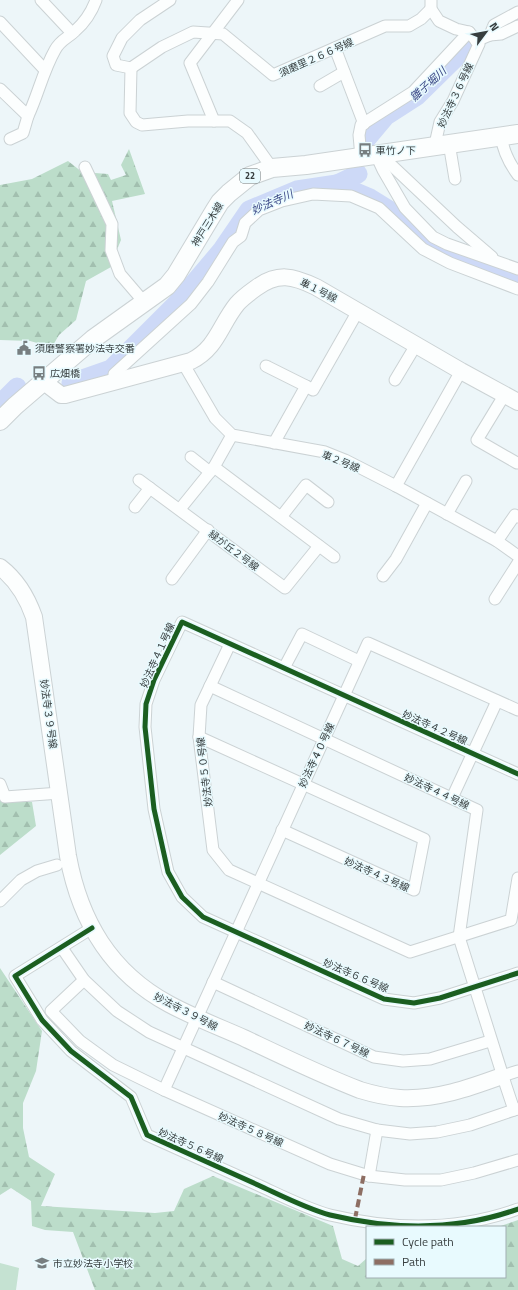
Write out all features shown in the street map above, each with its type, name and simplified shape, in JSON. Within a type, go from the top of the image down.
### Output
[{"type":"main road","name":"神戸三木線","points":[[0,421],[93,339],[167,286],[176,275],[220,202],[250,176],[272,168],[509,135]]},
{"type":"street","points":[[40,0],[72,33]]},
{"type":"street","points":[[10,139],[23,133],[45,70],[56,48],[84,21],[96,0]]},
{"type":"street","points":[[170,0],[140,20],[122,38],[112,56],[116,65],[131,68],[130,113],[136,122],[142,125],[188,121],[230,121],[247,134],[272,168]]},
{"type":"street","points":[[214,121],[190,63],[238,0]]},
{"type":"street","points":[[431,4],[439,21],[473,37],[501,34],[518,26]]},
{"type":"street","name":"須磨里２６６号線","points":[[131,68],[162,47],[193,32],[223,34],[273,75],[385,26],[409,26],[421,19],[431,4]]},
{"type":"street","points":[[490,35],[494,25],[518,12]]},
{"type":"street","points":[[0,22],[45,70]]},
{"type":"street","points":[[473,37],[413,92],[361,125],[359,135],[405,208],[433,237],[447,244],[518,269]]},
{"type":"street","name":"妙法寺３６号線","points":[[443,144],[436,140],[440,122],[453,101],[479,44],[473,37]]},
{"type":"street","points":[[335,48],[364,124]]},
{"type":"street","points":[[320,86],[344,72]]},
{"type":"street","points":[[0,89],[28,116]]},
{"type":"street","points":[[509,135],[502,145],[518,175]]},
{"type":"street","points":[[443,144],[455,179]]},
{"type":"street","points":[[373,155],[387,161],[451,221],[497,261]]},
{"type":"street","points":[[85,167],[112,224],[111,250],[120,274],[144,302]]},
{"type":"street","points":[[115,381],[114,374],[190,304],[208,282],[233,242],[241,236],[245,224],[259,210],[282,201],[313,194],[351,196],[378,208],[423,250],[450,264],[518,289]]},
{"type":"street","name":"車１号線","points":[[44,382],[61,395],[65,395],[183,363],[196,358],[208,350],[237,304],[246,295],[269,279],[284,277],[304,281],[511,398]]},
{"type":"street","points":[[266,366],[313,390],[358,311]]},
{"type":"street","points":[[395,380],[416,344]]},
{"type":"street","points":[[180,509],[212,470],[232,435],[216,418],[183,363]]},
{"type":"street","points":[[396,486],[461,371]]},
{"type":"street","points":[[274,443],[306,386]]},
{"type":"street","points":[[511,398],[477,440],[517,463]]},
{"type":"street","name":"車２号線","points":[[232,435],[325,452],[344,460],[396,486],[497,541],[518,556]]},
{"type":"street","points":[[191,457],[281,517],[334,557]]},
{"type":"street","name":"緑が丘２号線","points":[[139,480],[285,588],[319,546]]},
{"type":"street","points":[[447,514],[466,481]]},
{"type":"street","points":[[281,517],[306,485],[328,502]]},
{"type":"street","points":[[135,507],[150,488]]},
{"type":"street","points":[[383,576],[396,559],[427,503]]},
{"type":"street","points":[[497,541],[515,515],[518,517]]},
{"type":"street","points":[[172,579],[181,559],[208,530]]},
{"type":"street","points":[[495,599],[518,563]]},
{"type":"street","name":"妙法寺３９号線","points":[[0,567],[22,590],[34,617],[71,872],[80,903],[92,928],[113,959],[134,980],[156,996],[198,1018],[352,1087],[383,1096],[415,1098],[439,1096],[460,1091],[502,1076]]},
{"type":"street","name":"妙法寺４１号線","points":[[236,933],[203,917],[182,898],[168,872],[154,809],[145,727],[146,704],[154,680],[182,622],[344,696]]},
{"type":"street","points":[[284,668],[302,634],[359,661]]},
{"type":"street","name":"妙法寺４０号線","points":[[164,1090],[368,643],[518,710]]},
{"type":"street","name":"妙法寺５０号線","points":[[230,644],[201,705],[199,737],[213,850],[229,870],[258,884]]},
{"type":"street","name":"妙法寺４４号線","points":[[210,686],[477,810],[459,937]]},
{"type":"street","name":"妙法寺４２号線","points":[[344,696],[518,774]]},
{"type":"street","points":[[452,798],[497,701]]},
{"type":"street","points":[[199,737],[303,783]]},
{"type":"street","name":"妙法寺４３号線","points":[[282,830],[414,890],[424,839],[303,783]]},
{"type":"street","points":[[0,784],[5,797],[60,793]]},
{"type":"street","points":[[0,901],[21,880],[37,871],[57,865]]},
{"type":"street","points":[[258,884],[410,952],[511,920],[518,878]]},
{"type":"street","name":"妙法寺５６号線","points":[[92,928],[15,976],[42,1020],[71,1051],[131,1097],[147,1135],[288,1199],[329,1214],[377,1224],[407,1226]]},
{"type":"street","name":"妙法寺６６号線","points":[[236,933],[384,999],[414,1002],[440,998],[474,987]]},
{"type":"street","points":[[62,948],[84,980],[117,1011],[150,1032],[339,1119],[377,1130],[410,1134],[437,1132],[470,1125],[516,1109],[502,1076],[490,1041],[459,937]]},
{"type":"street","points":[[474,987],[518,975]]},
{"type":"street","name":"妙法寺５８号線","points":[[84,980],[51,1011],[80,1041],[113,1065],[164,1090],[330,1164],[369,1176],[405,1180],[441,1180],[474,1173],[518,1160]]},
{"type":"street","name":"妙法寺６７号線","points":[[213,982],[374,1057],[403,1061],[430,1060],[490,1041]]},
{"type":"street","points":[[502,1076],[518,1071]]},
{"type":"street","points":[[369,1176],[377,1130]]},
{"type":"street","name":"妙法寺５６号線","points":[[435,1226],[462,1224],[499,1216],[518,1209]]},
{"type":"green space","points":[[129,149],[145,194],[112,201],[121,240],[116,252],[120,262],[86,281],[76,320],[59,335],[52,347],[30,341],[0,340],[0,185],[32,179],[68,161],[82,172],[108,174],[111,180],[126,175],[121,165]]},
{"type":"green space","points":[[0,798],[2,802],[32,802],[36,826],[0,855]]},
{"type":"green space","points":[[0,968],[42,1031],[36,1071],[23,1103],[23,1128],[29,1157],[55,1174],[41,1206],[155,1213],[174,1211],[184,1189],[213,1176],[333,1226],[342,1259],[358,1266],[366,1259],[366,1278],[506,1278],[506,1226],[501,1226],[518,1220],[518,1290],[95,1290],[73,1232],[45,1230],[32,1226],[31,1201],[11,1188],[0,1195]]},
{"type":"green space","points":[[0,1263],[19,1268],[16,1290],[0,1290]]},
{"type":"waterway","name":"雛子堀川","points":[[498,30],[518,20]]},
{"type":"waterway","name":"雛子堀川","points":[[365,141],[386,116],[417,96],[472,42]]},
{"type":"waterway","name":"雛子堀川","points":[[337,184],[358,174]]},
{"type":"waterway","name":"妙法寺川","points":[[71,383],[111,369],[177,303],[221,251],[249,210],[297,190],[337,184],[370,198],[391,211],[428,246],[518,282]]},
{"type":"waterway","points":[[0,404],[17,387]]},
{"type":"marked path","points":[[355,1219],[364,1174]]},
{"type":"cycle path","points":[[518,774],[182,622],[154,680],[146,704],[145,727],[154,809],[168,872],[182,897],[203,917],[384,999],[414,1003],[440,998],[518,973]]},
{"type":"cycle path","points":[[92,928],[15,976],[42,1020],[71,1051],[131,1097],[147,1135],[303,1206],[330,1215],[354,1220],[401,1225],[448,1225],[495,1216],[518,1209]]},
{"type":"place","name":"車竹ノ下","points":[[365,150]]},
{"type":"place","name":"須磨警察署妙法寺交番","points":[[24,348]]},
{"type":"place","name":"広畑橋","points":[[39,373]]},
{"type":"place","name":"市立妙法寺小学校","points":[[42,1263]]}]
